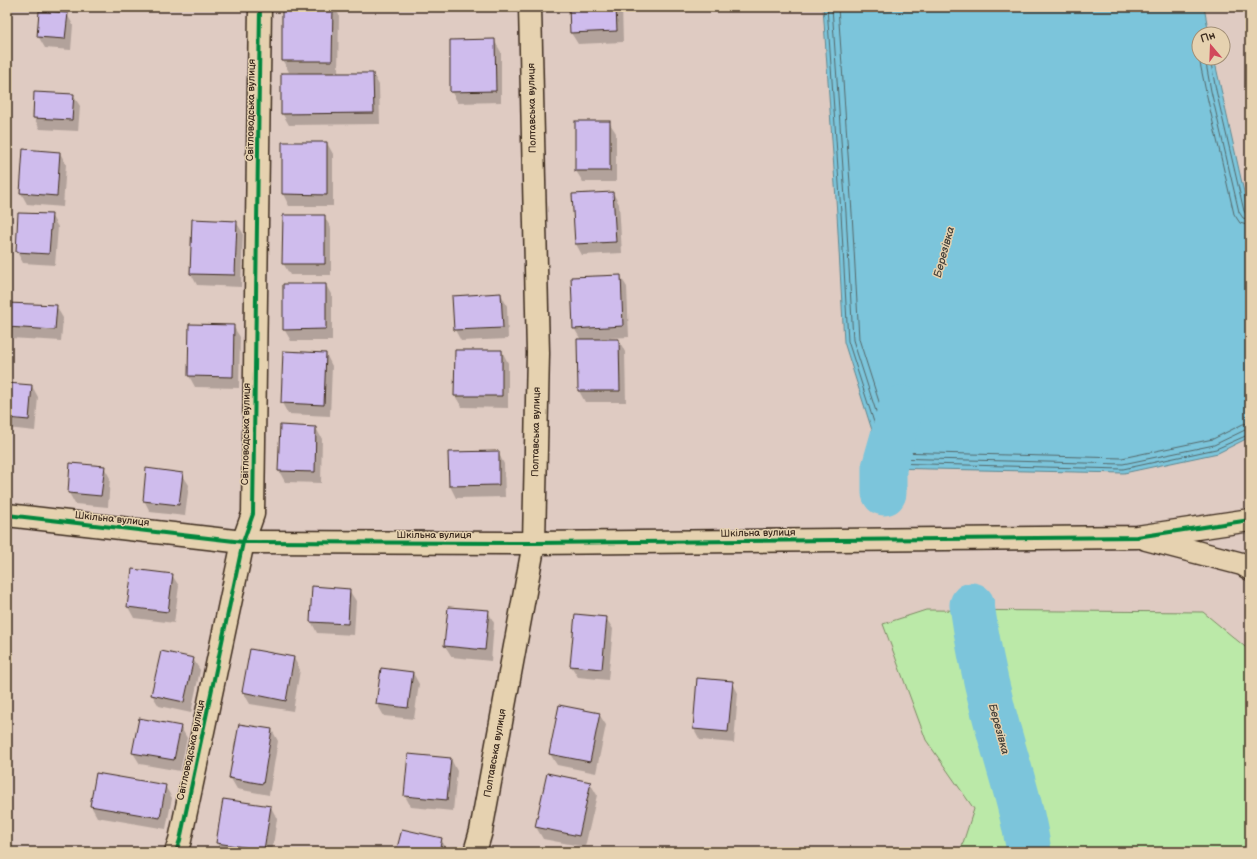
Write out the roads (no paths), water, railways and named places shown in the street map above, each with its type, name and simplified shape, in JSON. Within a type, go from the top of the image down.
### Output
[{"type":"street","name":"Світловодська вулиця","points":[[176,852],[180,840],[243,542],[253,514],[260,7]]},
{"type":"street","name":"Полтавська вулиця","points":[[475,852],[481,831],[534,543],[538,354],[530,7]]},
{"type":"street","name":"Шкільна вулиця","points":[[7,515],[243,542],[534,543],[1137,537]]},
{"type":"street","points":[[1137,537],[1250,520]]},
{"type":"street","points":[[1137,537],[1242,564],[1250,569]]},
{"type":"water","points":[[823,7],[1204,7],[1208,26],[1191,26],[1191,66],[1216,66],[1250,219],[1250,437],[1218,453],[1124,473],[884,468],[844,342]]},
{"type":"waterway","name":"Березівка","points":[[884,493],[884,468],[901,408]]},
{"type":"waterway","name":"Березівка","points":[[972,605],[978,645],[998,728],[1018,798],[1029,852]]}]
